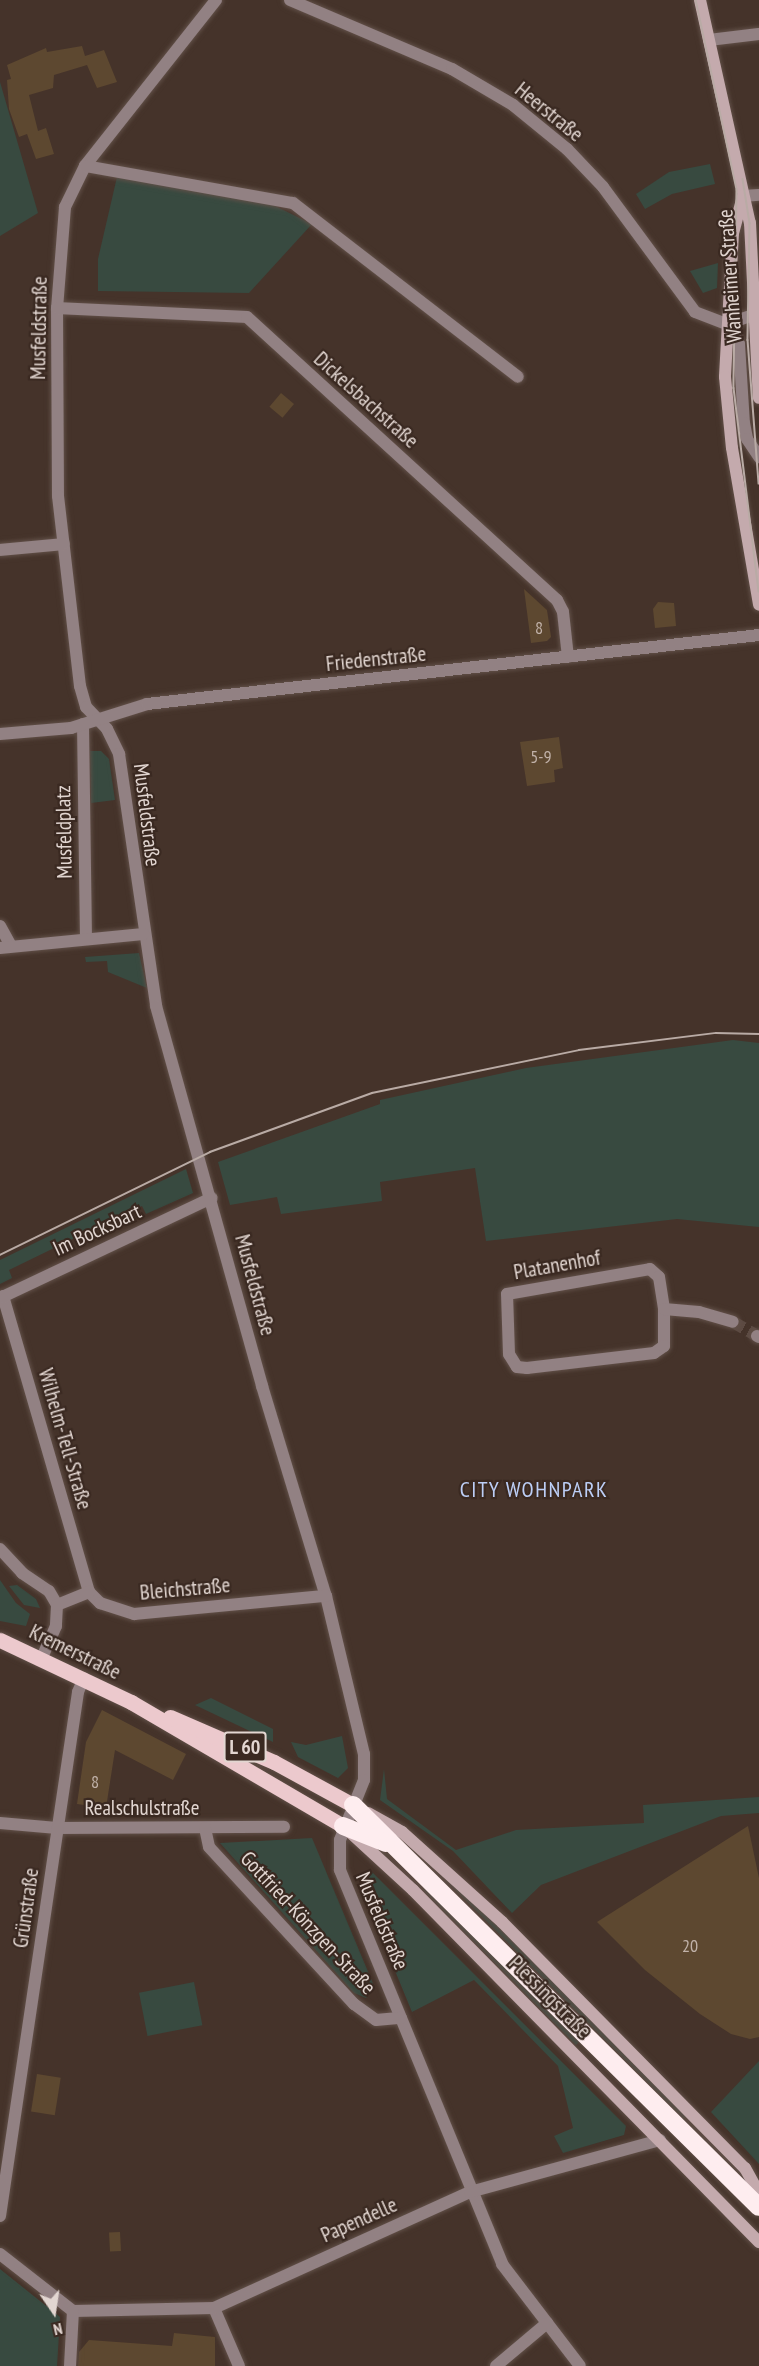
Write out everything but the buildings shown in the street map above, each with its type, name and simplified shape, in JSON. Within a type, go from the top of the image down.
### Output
[{"type":"highway","name":"Plessingstraße","points":[[353,1805],[759,2207]]},
{"type":"highway","name":"Plessingstraße","points":[[343,1826],[393,1846]]},
{"type":"main road","name":"Wanheimer Straße","points":[[700,0],[750,224],[759,398]]},
{"type":"main road","name":"Wanheimer Straße","points":[[727,324],[733,233],[744,196]]},
{"type":"main road","points":[[727,324],[732,448],[759,605]]},
{"type":"main road","name":"Kremerstraße","points":[[0,1640],[42,1657],[131,1702],[343,1826]]},
{"type":"main road","name":"Kremerstraße","points":[[131,1702],[223,1737],[353,1805]]},
{"type":"main road","name":"Plessingstraße","points":[[353,1805],[402,1832],[455,1876],[745,2168],[759,2193]]},
{"type":"main road","name":"Plessingstraße","points":[[343,1826],[413,1890],[759,2242]]},
{"type":"street","name":"Musfeldstraße","points":[[216,0],[85,166],[65,207],[57,308],[58,496],[80,686],[86,707],[107,729],[119,754],[143,934],[156,1006],[212,1198],[262,1386],[326,1596],[364,1754],[364,1780],[343,1826],[340,1870],[470,2192],[502,2264],[580,2366]]},
{"type":"street","name":"Heerstraße","points":[[290,0],[320,6],[453,69],[513,105],[567,149],[603,187],[684,301],[712,321],[727,324]]},
{"type":"street","points":[[709,40],[759,34]]},
{"type":"street","points":[[85,166],[293,204],[518,377]]},
{"type":"street","points":[[744,196],[759,195]]},
{"type":"street","name":"Dickelsbachstraße","points":[[57,308],[247,317],[557,600],[563,612],[568,657]]},
{"type":"street","points":[[753,315],[727,324],[739,344],[744,423],[759,457]]},
{"type":"street","points":[[0,550],[64,544]]},
{"type":"street","name":"Friedenstraße","points":[[0,734],[83,724],[96,718],[147,704],[759,636]]},
{"type":"street","name":"Musfeldplatz","points":[[83,724],[86,939]]},
{"type":"street","points":[[0,926],[5,947],[143,934]]},
{"type":"street","name":"Im Bocksbart","points":[[1,1297],[212,1198]]},
{"type":"street","name":"Platanenhof","points":[[650,1269],[659,1277],[664,1309],[664,1346],[654,1353],[527,1368],[517,1367],[509,1354],[505,1304],[507,1294],[515,1290],[650,1269]]},
{"type":"street","name":"Wilhelm-Tell-Straße","points":[[1,1297],[88,1592]]},
{"type":"street","points":[[664,1309],[699,1312],[733,1322]]},
{"type":"street","points":[[0,1549],[22,1573],[49,1591],[57,1605],[56,1626],[42,1657]]},
{"type":"street","points":[[57,1605],[88,1592]]},
{"type":"street","name":"Bleichstraße","points":[[88,1592],[100,1603],[134,1614],[326,1596]]},
{"type":"street","name":"Grünstraße","points":[[0,2216],[78,1692],[84,1678]]},
{"type":"street","name":"Realschulstraße","points":[[0,1823],[57,1828],[284,1827]]},
{"type":"street","name":"Gottfried-Könzgen-Straße","points":[[205,1828],[209,1847],[354,2004],[376,2020],[401,2018]]},
{"type":"street","name":"Papendelle","points":[[73,2311],[214,2308],[470,2192],[660,2140]]},
{"type":"street","points":[[0,2254],[73,2311],[70,2366]]},
{"type":"street","points":[[214,2308],[240,2366]]},
{"type":"street","points":[[496,2366],[547,2323]]},
{"type":"green space","points":[[0,82],[38,213],[0,236]]},
{"type":"green space","points":[[710,164],[715,184],[672,194],[645,209],[636,194],[669,172]]},
{"type":"green space","points":[[117,177],[271,204],[312,224],[249,293],[98,291],[98,259]]},
{"type":"green space","points":[[718,263],[717,288],[703,293],[690,271]]},
{"type":"green space","points":[[90,751],[101,751],[109,759],[115,800],[91,803]]},
{"type":"green space","points":[[139,953],[147,988],[108,972],[107,961],[86,962],[85,957]]},
{"type":"green space","points":[[733,1040],[759,1043],[759,1227],[677,1219],[486,1241],[475,1168],[380,1182],[382,1201],[281,1214],[277,1197],[230,1205],[218,1162],[380,1104],[380,1100],[526,1068]]},
{"type":"green space","points":[[186,1169],[193,1193],[146,1214],[142,1206],[9,1270],[12,1278],[0,1284],[0,1260]]},
{"type":"green space","points":[[0,1580],[16,1603],[30,1614],[26,1626],[0,1621]]},
{"type":"green space","points":[[17,1585],[36,1599],[40,1608],[24,1605],[9,1586]]},
{"type":"green space","points":[[211,1698],[273,1729],[273,1742],[195,1705]]},
{"type":"green space","points":[[342,1736],[348,1768],[338,1778],[298,1757],[291,1742],[306,1745]]},
{"type":"green space","points":[[384,1769],[387,1799],[456,1850],[516,1830],[644,1823],[643,1805],[759,1797],[759,1813],[721,1816],[541,1885],[512,1913],[453,1851],[380,1800]]},
{"type":"green space","points":[[312,1838],[374,1986],[366,1998],[354,1993],[220,1843]]},
{"type":"green space","points":[[442,1871],[687,2116],[684,2118],[439,1874]]},
{"type":"green space","points":[[372,1872],[626,2126],[624,2135],[563,2153],[554,2136],[573,2128],[558,2066],[474,1980],[412,2012],[363,1893],[362,1880]]},
{"type":"green space","points":[[425,1887],[579,2042],[576,2045],[423,1890]]},
{"type":"green space","points":[[194,1982],[202,2025],[147,2036],[139,1993]]},
{"type":"green space","points":[[759,2061],[759,2164],[711,2112]]},
{"type":"green space","points":[[0,2269],[60,2317],[57,2366],[0,2366]]},
{"type":"tunnel","points":[[733,1322],[757,1336]]},
{"type":"tram line","points":[[696,0],[737,190],[734,388],[759,591]]},
{"type":"tram line","points":[[743,179],[750,223],[748,340],[759,484]]},
{"type":"tram line","points":[[0,1255],[210,1152],[372,1093],[579,1050],[716,1033],[759,1034]]},
{"type":"district","name":"CITY WOHNPARK","points":[[534,1490]]}]
